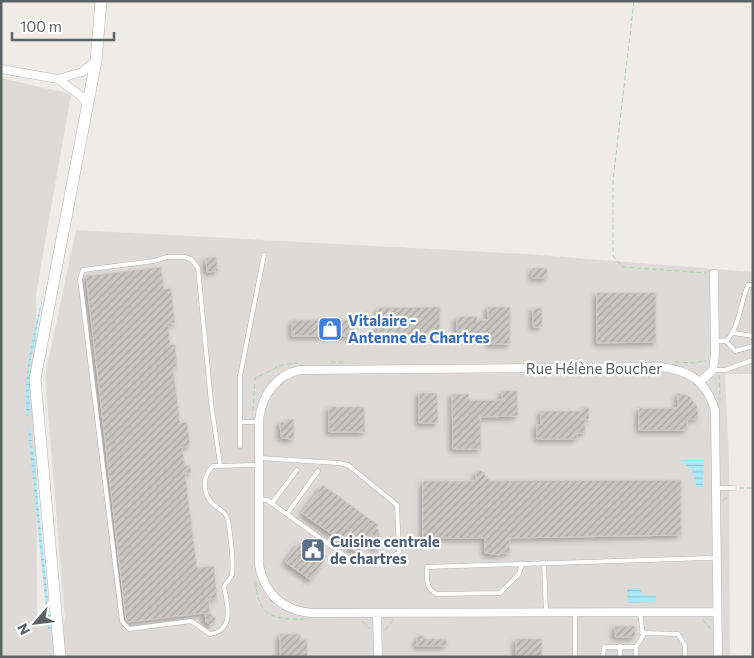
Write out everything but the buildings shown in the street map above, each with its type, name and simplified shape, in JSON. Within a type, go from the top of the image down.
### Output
[{"type":"main road","points":[[60,657],[35,379],[96,61],[101,1]]},
{"type":"street","points":[[1,69],[58,79],[82,72],[96,61]]},
{"type":"street","points":[[58,79],[81,96],[87,104]]},
{"type":"street","points":[[700,382],[713,370],[715,341],[714,274]]},
{"type":"street","name":"Rue Hélène Boucher","points":[[662,367],[680,369],[700,382],[707,391],[715,410],[717,612],[300,612],[288,608],[273,597],[262,578],[259,565],[260,462],[256,422],[261,405],[271,387],[290,372],[300,370],[662,367]]},
{"type":"street","points":[[717,612],[718,657]]},
{"type":"street","points":[[377,613],[378,657]]},
{"type":"lane","points":[[240,446],[240,376],[264,255]]},
{"type":"lane","points":[[220,464],[210,402],[198,268],[196,264],[184,257],[167,257],[154,261],[83,270],[80,279],[122,621],[129,629],[191,621],[210,634],[217,634],[228,622],[228,605],[224,587],[232,574],[228,521],[222,509],[213,504],[205,490],[207,473],[213,466],[220,464],[260,462],[339,463],[348,465],[397,505],[399,552],[390,559],[348,558],[272,503],[260,499]]},
{"type":"lane","points":[[715,341],[726,341],[734,333],[743,296],[748,285],[753,285]]},
{"type":"lane","points":[[734,333],[753,336]]},
{"type":"lane","points":[[726,341],[735,351],[753,346]]},
{"type":"lane","points":[[713,370],[725,370],[753,360]]},
{"type":"lane","points":[[240,422],[256,422]]},
{"type":"lane","points":[[272,503],[297,470]]},
{"type":"lane","points":[[287,514],[318,471]]},
{"type":"lane","points":[[717,488],[734,488]]},
{"type":"lane","points":[[522,564],[519,574],[500,593],[437,594],[430,589],[427,582],[427,567],[544,563],[717,558]]},
{"type":"lane","points":[[544,563],[546,612]]},
{"type":"lane","points":[[575,612],[576,657]]},
{"type":"lane","points":[[636,657],[636,646],[640,642],[642,633],[640,612]]},
{"type":"lane","points":[[642,633],[678,634],[684,646],[684,657]]},
{"type":"lane","points":[[620,646],[620,657]]},
{"type":"lane","points":[[602,657],[604,647],[636,646]]},
{"type":"path","points":[[634,1],[612,180],[613,256],[623,267],[714,274]]},
{"type":"path","points":[[672,362],[703,362],[709,356]]},
{"type":"path","points":[[325,362],[351,362]]},
{"type":"path","points":[[256,422],[253,383],[255,378],[282,365],[302,363]]},
{"type":"path","points":[[734,488],[753,488]]},
{"type":"path","points":[[256,578],[257,599],[260,608],[267,613],[286,620],[310,619]]},
{"type":"path","points":[[360,620],[366,624],[372,634]]},
{"type":"shaded area","points":[[1,78],[71,94],[36,294],[37,621],[65,620],[45,376],[76,230],[526,254],[753,272],[753,374],[725,374],[729,461],[730,657],[1,657]]},
{"type":"water","points":[[45,286],[29,371],[30,411],[27,417],[26,383],[28,367]]},
{"type":"water","points":[[28,428],[31,432],[51,629],[48,629]]},
{"type":"water","points":[[680,460],[704,460],[703,488],[697,488],[692,470]]},
{"type":"water","points":[[640,588],[642,595],[656,596],[656,602],[628,603],[627,589]]},
{"type":"place","name":"Vitalaire - Antenne de Chartres","points":[[330,329]]},
{"type":"place","name":"Cuisine centrale de chartres","points":[[313,550]]}]
